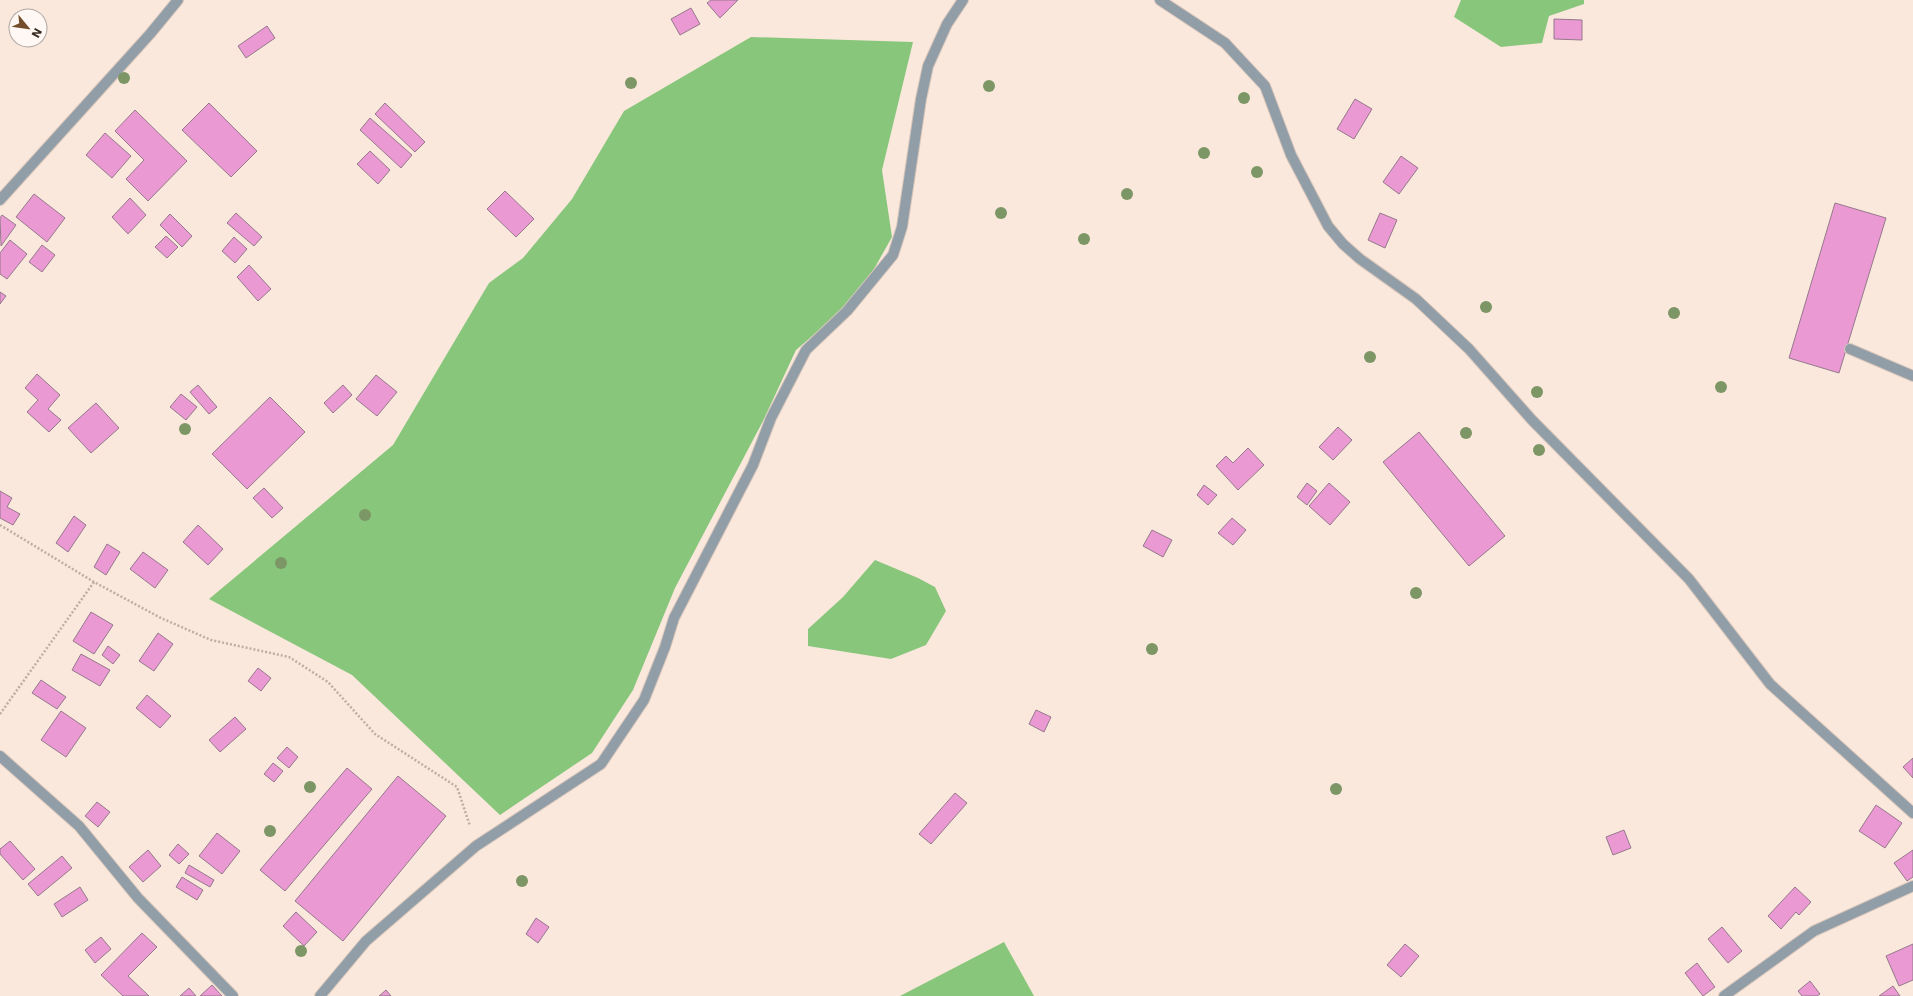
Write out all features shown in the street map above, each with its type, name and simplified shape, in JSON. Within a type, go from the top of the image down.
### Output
[{"type":"street","points":[[0,200],[150,34],[178,0]]},
{"type":"street","points":[[320,996],[366,941],[476,846],[601,764],[644,700],[665,647],[674,618],[753,465],[771,418],[806,350],[847,311],[893,255],[902,227],[921,99],[928,66],[947,24],[963,0]]},
{"type":"street","points":[[1160,0],[1225,43],[1265,86],[1291,154],[1328,226],[1343,244],[1360,260],[1416,299],[1469,349],[1532,420],[1689,579],[1770,684],[1913,813]]},
{"type":"street","points":[[1850,349],[1913,376]]},
{"type":"street","points":[[0,756],[79,826],[138,898],[233,996]]},
{"type":"street","points":[[1724,996],[1814,931],[1913,886]]},
{"type":"path","points":[[0,525],[94,582],[161,618],[211,640],[289,657],[328,682],[375,734],[457,787],[476,846]]},
{"type":"path","points":[[0,714],[94,582]]},
{"type":"green space","points":[[1461,0],[1584,0],[1584,4],[1549,16],[1542,43],[1501,47],[1454,17]]},
{"type":"green space","points":[[751,37],[913,42],[882,170],[892,237],[865,285],[832,319],[796,350],[763,421],[675,588],[633,690],[592,753],[500,815],[352,675],[209,599],[393,445],[489,283],[523,258],[572,199],[624,111]]},
{"type":"green space","points":[[875,560],[918,578],[935,587],[946,611],[926,645],[891,659],[808,646],[808,629],[843,597]]},
{"type":"green space","points":[[1004,942],[1034,996],[900,996]]},
{"type":"building","points":[[711,0],[738,0],[720,18],[707,3]]},
{"type":"building","points":[[691,8],[700,24],[680,35],[671,19]]},
{"type":"building","points":[[1554,19],[1582,20],[1582,40],[1554,39]]},
{"type":"building","points":[[267,26],[275,38],[246,58],[238,46]]},
{"type":"building","points":[[1355,99],[1372,109],[1354,139],[1337,129]]},
{"type":"building","points":[[209,103],[257,151],[231,177],[182,130]]},
{"type":"building","points":[[385,103],[425,142],[415,152],[375,114]]},
{"type":"building","points":[[135,110],[187,161],[148,201],[126,179],[144,160],[115,131]]},
{"type":"building","points":[[370,118],[412,155],[401,168],[360,130]]},
{"type":"building","points":[[105,133],[131,156],[112,178],[86,155]]},
{"type":"building","points":[[370,151],[390,170],[378,184],[357,164]]},
{"type":"building","points":[[1401,156],[1418,168],[1399,194],[1383,182]]},
{"type":"building","points":[[505,191],[534,219],[516,237],[487,209]]},
{"type":"building","points":[[34,194],[65,218],[47,242],[16,217]]},
{"type":"building","points":[[130,198],[146,215],[128,234],[112,217]]},
{"type":"building","points":[[1835,203],[1886,218],[1839,373],[1789,358]]},
{"type":"building","points":[[236,213],[262,237],[254,246],[227,223]]},
{"type":"building","points":[[1380,213],[1397,220],[1385,248],[1368,240]]},
{"type":"building","points":[[170,214],[192,236],[182,247],[160,225]]},
{"type":"building","points":[[2,215],[16,225],[1,246],[0,218]]},
{"type":"building","points":[[166,236],[178,247],[167,258],[155,247]]},
{"type":"building","points":[[234,237],[247,249],[235,263],[222,251]]},
{"type":"building","points":[[10,240],[27,254],[7,279],[0,274],[0,253]]},
{"type":"building","points":[[42,245],[55,255],[42,272],[29,262]]},
{"type":"building","points":[[249,265],[271,289],[258,301],[237,277]]},
{"type":"building","points":[[0,292],[6,296],[0,304]]},
{"type":"building","points":[[37,374],[60,395],[48,409],[61,420],[49,432],[27,412],[38,400],[25,388]]},
{"type":"building","points":[[376,375],[397,392],[377,416],[356,399]]},
{"type":"building","points":[[198,385],[217,407],[209,414],[190,392]]},
{"type":"building","points":[[343,385],[352,395],[333,413],[324,403]]},
{"type":"building","points":[[181,394],[197,407],[186,420],[170,407]]},
{"type":"building","points":[[270,397],[305,432],[247,489],[212,454]]},
{"type":"building","points":[[96,403],[119,428],[91,453],[68,428]]},
{"type":"building","points":[[1338,427],[1352,440],[1333,460],[1319,447]]},
{"type":"building","points":[[1419,432],[1505,536],[1469,566],[1383,462]]},
{"type":"building","points":[[1248,448],[1264,465],[1238,490],[1216,466],[1226,456],[1233,463]]},
{"type":"building","points":[[1307,483],[1317,491],[1307,505],[1297,497]]},
{"type":"building","points":[[1329,483],[1350,502],[1330,525],[1309,506]]},
{"type":"building","points":[[1204,485],[1217,495],[1208,505],[1197,495]]},
{"type":"building","points":[[264,488],[283,508],[272,518],[253,498]]},
{"type":"building","points":[[0,491],[12,498],[7,507],[20,514],[13,525],[0,518]]},
{"type":"building","points":[[74,516],[86,525],[68,552],[56,543]]},
{"type":"building","points":[[1232,518],[1246,530],[1233,545],[1218,533]]},
{"type":"building","points":[[198,525],[223,549],[208,565],[183,542]]},
{"type":"building","points":[[1152,530],[1172,540],[1163,557],[1143,546]]},
{"type":"building","points":[[107,544],[120,552],[106,575],[94,567]]},
{"type":"building","points":[[143,552],[168,570],[155,588],[130,569]]},
{"type":"building","points":[[91,612],[113,625],[94,654],[73,641]]},
{"type":"building","points":[[158,633],[173,644],[154,671],[139,661]]},
{"type":"building","points":[[108,646],[120,655],[113,664],[102,655]]},
{"type":"building","points":[[81,654],[110,670],[100,686],[72,670]]},
{"type":"building","points":[[258,668],[271,678],[261,691],[248,681]]},
{"type":"building","points":[[41,680],[66,697],[57,709],[32,693]]},
{"type":"building","points":[[147,695],[171,716],[160,728],[136,708]]},
{"type":"building","points":[[1036,710],[1051,717],[1044,732],[1029,724]]},
{"type":"building","points":[[61,711],[86,728],[66,757],[41,740]]},
{"type":"building","points":[[235,717],[246,729],[220,752],[209,740]]},
{"type":"building","points":[[287,747],[298,757],[289,768],[277,758]]},
{"type":"building","points":[[1913,758],[1913,778],[1903,767]]},
{"type":"building","points":[[273,763],[283,771],[274,782],[264,774]]},
{"type":"building","points":[[347,768],[372,789],[285,891],[260,870]]},
{"type":"building","points":[[398,776],[446,816],[343,941],[295,901]]},
{"type":"building","points":[[955,793],[967,803],[931,844],[919,834]]},
{"type":"building","points":[[97,802],[110,812],[98,827],[85,816]]},
{"type":"building","points":[[1876,805],[1902,823],[1885,848],[1859,831]]},
{"type":"building","points":[[1624,830],[1631,848],[1613,855],[1606,837]]},
{"type":"building","points":[[217,833],[240,851],[222,874],[199,856]]},
{"type":"building","points":[[10,841],[35,869],[23,880],[0,854],[0,849]]},
{"type":"building","points":[[178,844],[189,854],[179,864],[169,855]]},
{"type":"building","points":[[148,850],[161,866],[143,882],[129,867]]},
{"type":"building","points":[[1913,850],[1913,877],[1907,881],[1894,863]]},
{"type":"building","points":[[62,856],[72,868],[38,896],[28,884]]},
{"type":"building","points":[[189,865],[214,880],[210,887],[185,873]]},
{"type":"building","points":[[182,877],[203,890],[197,900],[176,887]]},
{"type":"building","points":[[80,887],[88,900],[62,917],[54,904]]},
{"type":"building","points":[[1795,887],[1811,902],[1799,915],[1796,912],[1781,929],[1768,916]]},
{"type":"building","points":[[296,912],[317,932],[304,946],[283,926]]},
{"type":"building","points":[[536,918],[549,927],[538,943],[526,934]]},
{"type":"building","points":[[1722,927],[1742,951],[1728,963],[1708,939]]},
{"type":"building","points":[[142,933],[157,947],[128,976],[149,996],[123,996],[101,975]]},
{"type":"building","points":[[101,937],[111,949],[95,963],[85,950]]},
{"type":"building","points":[[1405,944],[1419,956],[1401,977],[1387,965]]},
{"type":"building","points":[[1913,944],[1913,980],[1899,986],[1886,956]]},
{"type":"building","points":[[1697,963],[1715,987],[1703,996],[1685,973]]},
{"type":"building","points":[[1810,981],[1820,994],[1817,996],[1802,996],[1798,991]]},
{"type":"building","points":[[212,985],[222,996],[200,996]]},
{"type":"building","points":[[1893,986],[1900,996],[1879,996]]},
{"type":"building","points":[[189,988],[196,996],[180,996]]},
{"type":"building","points":[[386,990],[391,996],[379,996]]}]
